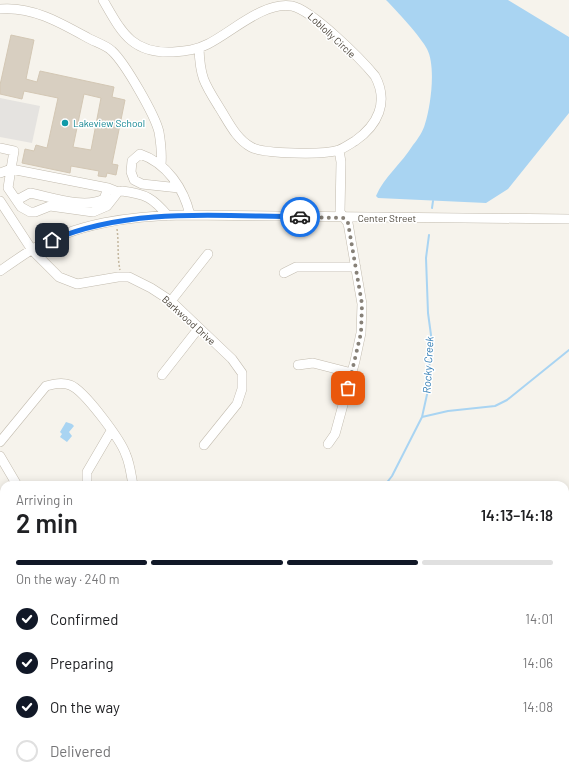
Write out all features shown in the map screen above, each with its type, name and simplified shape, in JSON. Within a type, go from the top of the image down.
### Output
[{"type":"street","name":"Loblolly Circle","points":[[103,0],[123,34],[139,46],[154,51],[168,52],[199,48],[272,7],[294,6],[311,14],[370,70],[378,81],[381,92],[380,112],[374,123],[359,138],[339,150],[324,152],[268,152],[256,150],[246,144],[236,134],[203,81],[200,68],[199,48]]},
{"type":"street","points":[[0,9],[14,9],[46,16],[112,51],[150,111],[159,131],[162,152],[161,165]]},
{"type":"street","points":[[0,148],[14,151],[8,185],[21,207],[30,212],[35,212],[50,206],[88,213],[101,210],[107,206],[118,192]]},
{"type":"street","points":[[328,444],[335,434],[352,373],[361,333],[362,304],[356,267],[348,223],[340,212],[341,162],[339,150]]},
{"type":"street","points":[[179,188],[142,184],[134,180],[131,172],[132,161],[140,154],[154,159],[161,165],[179,188],[186,198],[190,216]]},
{"type":"street","points":[[0,173],[11,169],[148,197],[155,201],[168,216]]},
{"type":"street","points":[[17,200],[30,193],[85,203],[95,203],[104,199],[108,188]]},
{"type":"street","name":"Barkwood Drive","points":[[0,201],[32,250],[59,277],[77,284],[129,277],[151,288],[171,301],[198,329],[232,359],[242,373],[242,389],[237,404],[204,445]]},
{"type":"street","name":"Center Street","points":[[0,271],[32,250],[67,234],[107,222],[168,216],[569,219]]},
{"type":"street","points":[[171,301],[208,254]]},
{"type":"street","points":[[284,273],[296,267],[356,267]]},
{"type":"street","points":[[162,375],[198,329]]},
{"type":"street","points":[[298,365],[312,363],[352,373]]},
{"type":"street","points":[[0,442],[40,391],[46,386],[54,384],[71,386],[82,392],[121,443],[126,454],[132,481]]},
{"type":"street","points":[[87,481],[87,472],[111,431]]},
{"type":"street","points":[[0,456],[15,481]]},
{"type":"path","points":[[117,229],[117,258],[121,277]]},
{"type":"shaded area","points":[[0,98],[40,106],[32,143],[0,137]]},
{"type":"water","points":[[386,0],[508,0],[569,37],[569,113],[508,189],[486,203],[378,198],[376,196],[379,189],[409,152],[422,132],[427,116],[432,86],[430,56],[427,49],[414,31]]},
{"type":"water","points":[[66,422],[74,426],[69,432],[72,436],[67,442],[60,437],[62,434],[60,432]]},
{"type":"building","name":"Lakeview School","points":[[11,35],[34,40],[26,79],[37,82],[40,71],[114,87],[112,97],[125,100],[112,164],[118,165],[116,175],[107,173],[106,177],[98,176],[99,171],[71,166],[70,173],[22,163],[25,149],[34,151],[36,145],[47,148],[58,98],[24,91],[22,99],[0,94],[0,85]],"holes":[[[84,94],[101,98],[91,150],[73,147]]]},
{"type":"waterway","name":"Rocky Creek","points":[[432,208],[433,201]]},
{"type":"waterway","name":"Rocky Creek","points":[[388,481],[422,417],[428,390],[431,335],[428,313],[426,258],[429,235]]},
{"type":"waterway","points":[[422,417],[448,411],[495,406],[507,400],[569,350]]},
{"type":"way so far","points":[[300,217],[344,218],[348,223],[362,304],[361,333],[348,388]]},
{"type":"place","name":"Lakeview School","points":[[65,123]]},
{"type":"route","points":[[52,240],[81,229],[107,222],[159,216],[300,217]]}]
